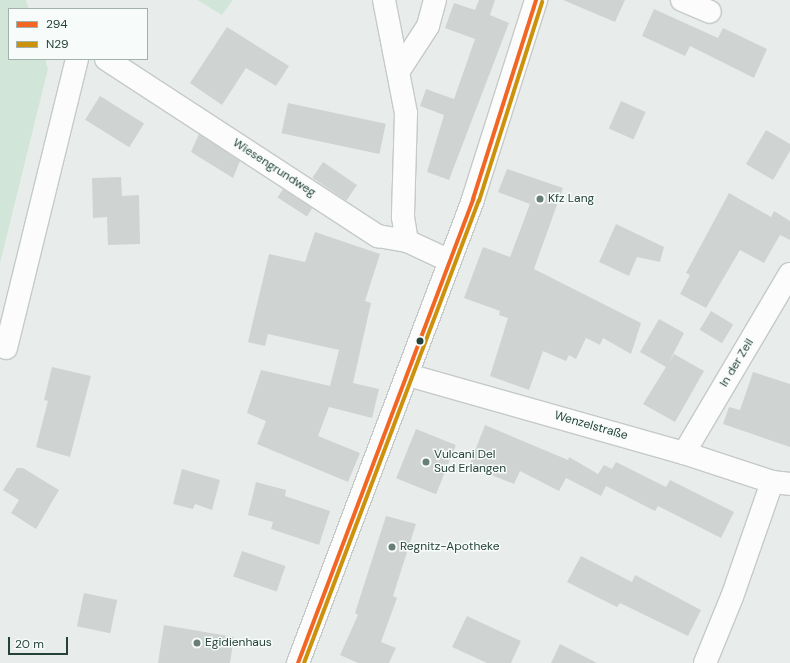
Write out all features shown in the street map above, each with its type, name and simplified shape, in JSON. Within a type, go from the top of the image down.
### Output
[{"type":"street","points":[[384,0],[400,69],[406,113],[403,217],[408,241]]},
{"type":"street","points":[[400,69],[428,26],[436,0]]},
{"type":"street","points":[[298,663],[340,545],[408,375],[450,260],[536,0]]},
{"type":"street","points":[[682,0],[710,12]]},
{"type":"street","points":[[6,348],[77,60]]},
{"type":"street","name":"Wiesengrundweg","points":[[108,60],[378,236],[408,241],[450,260]]},
{"type":"street","name":"In der Zeil","points":[[684,453],[790,274]]},
{"type":"street","name":"Wenzelstraße","points":[[408,375],[684,453],[781,483],[705,663]]},
{"type":"green space","points":[[0,0],[26,0],[29,8],[8,8],[8,60],[45,60],[48,69],[0,263]]},
{"type":"green space","points":[[197,0],[233,0],[222,15]]},
{"type":"building","points":[[479,0],[495,0],[490,15],[509,23],[449,180],[427,172],[444,115],[420,106],[426,89],[454,99],[475,39],[445,28],[454,3],[475,10]]},
{"type":"building","points":[[563,0],[625,0],[615,22]]},
{"type":"building","points":[[654,9],[718,38],[723,28],[767,49],[754,78],[690,46],[685,56],[642,36]]},
{"type":"building","points":[[227,27],[289,66],[276,86],[246,68],[222,105],[190,83]]},
{"type":"building","points":[[100,96],[144,124],[129,147],[85,120]]},
{"type":"building","points":[[621,101],[646,112],[633,139],[609,128]]},
{"type":"building","points":[[288,103],[386,124],[379,154],[282,133]]},
{"type":"building","points":[[766,130],[790,144],[790,151],[773,180],[746,164]]},
{"type":"building","points":[[199,134],[240,161],[233,178],[191,152]]},
{"type":"building","points":[[323,162],[357,185],[346,201],[312,178]]},
{"type":"building","points":[[507,169],[563,188],[534,269],[641,323],[631,354],[603,338],[600,345],[586,338],[576,359],[569,355],[566,361],[543,351],[529,390],[490,376],[508,318],[499,315],[500,311],[464,298],[483,247],[510,257],[530,204],[498,192]]},
{"type":"building","points":[[121,177],[122,196],[139,195],[140,244],[108,245],[107,217],[93,218],[92,178]]},
{"type":"building","points":[[283,189],[312,208],[307,216],[278,197]]},
{"type":"building","points":[[729,193],[771,217],[774,211],[790,221],[790,240],[780,235],[764,263],[740,250],[706,308],[680,294],[690,275],[686,273]]},
{"type":"building","points":[[616,224],[664,247],[660,262],[637,257],[629,276],[599,262]]},
{"type":"building","points":[[315,232],[380,254],[365,301],[371,303],[353,383],[379,389],[372,418],[329,407],[318,436],[360,453],[348,482],[257,444],[266,421],[247,413],[261,370],[330,386],[339,350],[268,334],[265,346],[248,342],[269,254],[305,262]]},
{"type":"building","points":[[711,311],[733,324],[722,343],[700,330]]},
{"type":"building","points":[[659,319],[684,333],[668,364],[674,354],[704,371],[675,422],[643,404],[666,367],[640,352]]},
{"type":"building","points":[[52,367],[91,376],[70,457],[36,447],[48,401],[44,400]]},
{"type":"building","points":[[753,372],[790,384],[790,447],[723,424],[729,407],[740,410]]},
{"type":"building","points":[[485,425],[568,460],[569,457],[598,474],[604,465],[612,469],[616,462],[666,487],[670,480],[734,512],[721,538],[658,506],[655,511],[606,486],[601,496],[566,478],[559,491],[520,471],[514,484],[469,466]]},
{"type":"building","name":"Vulcani Del Sud Erlangen","points":[[416,429],[456,445],[436,494],[396,478]]},
{"type":"building","points":[[17,468],[23,468],[59,490],[36,529],[11,513],[19,500],[3,490]]},
{"type":"building","points":[[182,469],[220,480],[212,510],[195,504],[193,509],[173,504]]},
{"type":"building","points":[[256,482],[286,490],[285,496],[330,511],[319,545],[271,529],[273,522],[248,515]]},
{"type":"building","points":[[386,516],[416,524],[393,596],[397,598],[381,642],[396,648],[389,663],[358,663],[340,655],[358,615],[355,613]]},
{"type":"building","points":[[242,551],[285,566],[277,592],[233,577]]},
{"type":"building","points":[[581,556],[632,582],[635,575],[701,610],[688,636],[620,603],[617,607],[567,582]]},
{"type":"building","points":[[84,593],[117,600],[110,633],[77,626]]},
{"type":"building","points":[[467,616],[521,641],[511,663],[487,663],[452,647]]},
{"type":"building","name":"Egidienhaus","points":[[164,625],[234,637],[230,663],[158,663]]},
{"type":"building","points":[[560,644],[597,663],[551,663]]},
{"type":"transit line","name":"294","points":[[298,663],[473,199],[536,0]]},
{"type":"transit line","name":"N29","points":[[304,663],[479,201],[542,2]]},
{"type":"place","name":"Kfz Lang","points":[[540,199]]},
{"type":"place","name":"Vulcani Del Sud Erlangen","points":[[426,462]]},
{"type":"place","name":"Regnitz-Apotheke","points":[[392,547]]},
{"type":"place","name":"Egidienhaus","points":[[197,643]]}]
